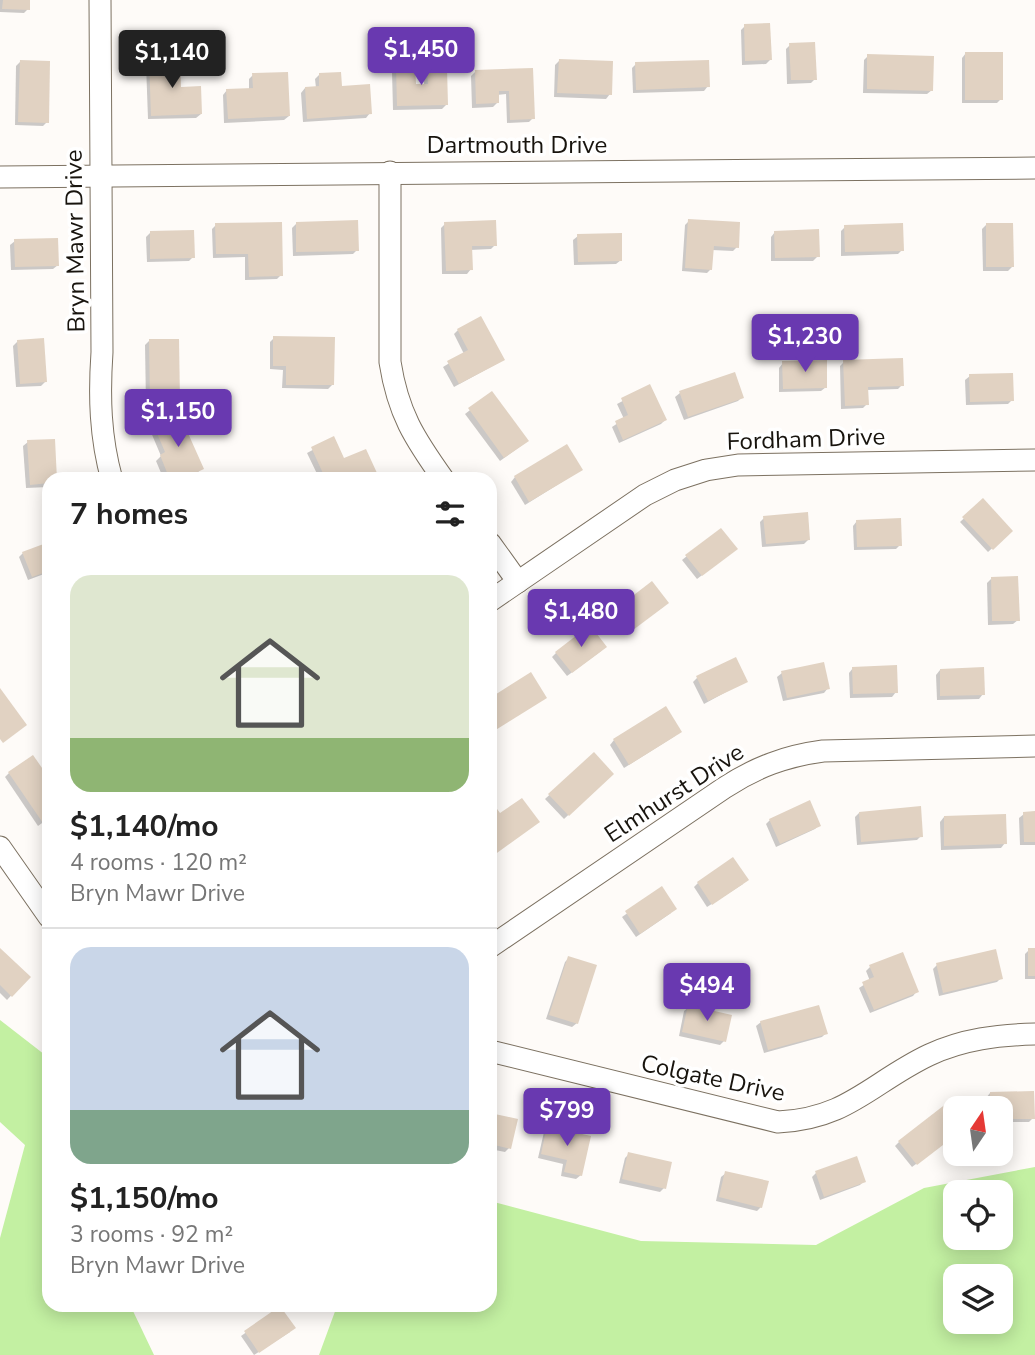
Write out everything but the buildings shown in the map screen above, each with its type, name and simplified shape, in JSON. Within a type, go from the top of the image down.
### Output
[{"type":"street","name":"Bryn Mawr Drive","points":[[100,0],[100,393],[102,430],[110,472]]},
{"type":"street","name":"Dartmouth Drive","points":[[0,177],[1035,168]]},
{"type":"street","points":[[390,172],[390,362],[395,390],[406,421],[439,472]]},
{"type":"street","name":"Fordham Drive","points":[[497,596],[645,495],[675,480],[706,470],[738,465],[1035,460]]},
{"type":"street","points":[[497,553],[518,582]]},
{"type":"street","name":"Elmhurst Drive","points":[[497,942],[724,788],[771,762],[823,751],[1035,746]]},
{"type":"street","points":[[0,846],[42,907]]},
{"type":"street","name":"Colgate Drive","points":[[497,1053],[778,1122],[819,1117],[842,1108],[930,1054],[961,1043],[985,1037],[1035,1034]]},
{"type":"green space","points":[[0,1020],[42,1053],[42,1312],[133,1312],[154,1355],[0,1355],[0,1238],[25,1145],[0,1122]]},
{"type":"green space","points":[[1035,1167],[1035,1355],[319,1355],[335,1312],[497,1312],[497,1203],[641,1241],[816,1245],[924,1188],[943,1184],[943,1250],[1013,1250],[1013,1180],[966,1180]]}]
